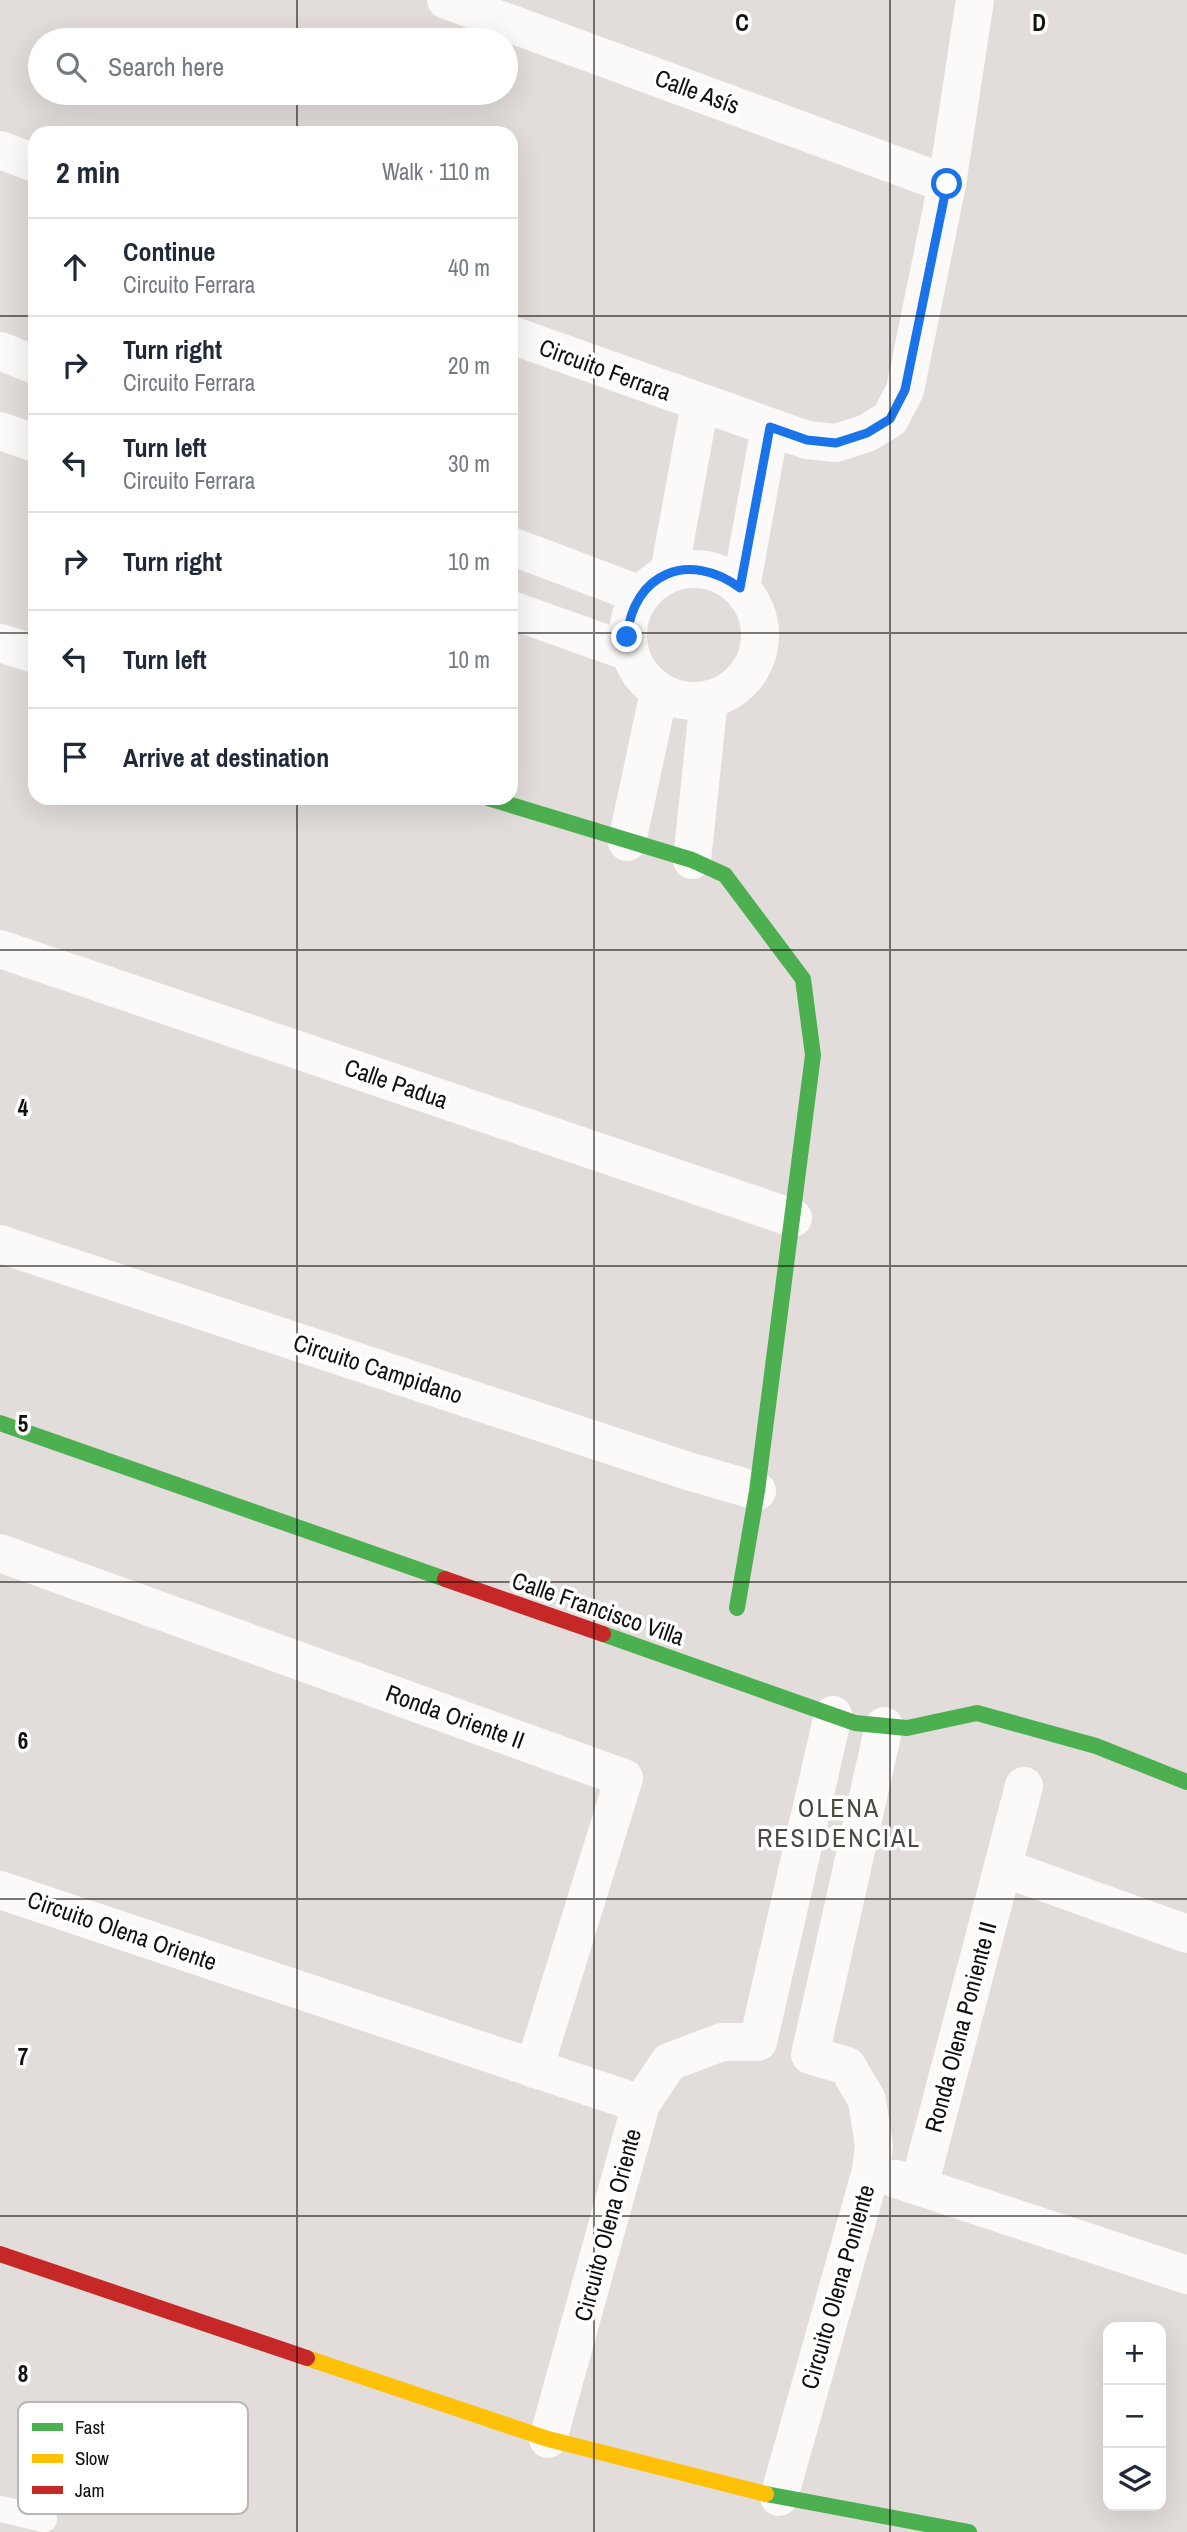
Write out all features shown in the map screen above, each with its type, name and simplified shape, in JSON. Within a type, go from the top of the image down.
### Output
[{"type":"street","name":"Calle Asís","points":[[446,0],[947,184]]},
{"type":"street","name":"Circuito Ferrara","points":[[518,338],[807,440],[836,443],[867,433],[890,419],[905,390],[947,184],[975,0]]},
{"type":"street","points":[[0,150],[28,160]]},
{"type":"street","points":[[0,351],[28,362]]},
{"type":"street","name":"Circuito Ferrara","points":[[655,584],[700,404]]},
{"type":"street","points":[[740,588],[770,427]]},
{"type":"street","points":[[0,431],[28,441]]},
{"type":"street","points":[[518,548],[655,584]]},
{"type":"street","points":[[684,569],[707,570],[728,579],[740,588],[752,604],[759,623],[760,643],[754,662],[744,679],[728,692],[709,699],[684,700],[659,692],[641,675],[629,652],[628,622],[655,584],[684,569]]},
{"type":"street","points":[[518,612],[629,652]]},
{"type":"street","points":[[0,643],[28,652]]},
{"type":"street","points":[[627,842],[659,692]]},
{"type":"street","points":[[692,859],[709,699]]},
{"type":"street","points":[[510,805],[627,842],[692,859],[725,875],[803,979],[813,1055],[757,1491],[737,1608]]},
{"type":"street","name":"Calle Padua","points":[[0,949],[793,1218]]},
{"type":"street","name":"Circuito Campidano","points":[[0,1244],[688,1471],[757,1491]]},
{"type":"street","name":"Calle Francisco Villa","points":[[0,1423],[855,1723],[907,1728],[976,1713],[1096,1746],[1187,1782]]},
{"type":"street","name":"Ronda Oriente II","points":[[0,1553],[624,1778],[534,2069]]},
{"type":"street","points":[[758,2042],[832,1715]]},
{"type":"street","points":[[810,2055],[884,1726]]},
{"type":"street","name":"Ronda Olena Poniente II","points":[[919,2186],[1024,1786]]},
{"type":"street","points":[[1004,1868],[1187,1934]]},
{"type":"street","name":"Circuito Olena Oriente","points":[[0,1890],[641,2104],[548,2439]]},
{"type":"street","points":[[641,2104],[668,2062],[722,2042],[758,2042],[810,2055],[846,2066],[867,2100],[874,2145],[871,2171]]},
{"type":"street","name":"Circuito Olena Poniente","points":[[779,2497],[871,2171],[1187,2275]]},
{"type":"street","points":[[0,2254],[548,2439],[779,2497],[969,2532]]},
{"type":"lane","points":[[0,2509],[18,2513]]},
{"type":"lane","points":[[22,2514],[44,2519]]},
{"type":"traffic: fast","points":[[511,805],[692,860],[725,875],[803,979],[813,1055],[757,1491],[737,1608]]},
{"type":"traffic: fast","points":[[0,1423],[445,1579]]},
{"type":"traffic: fast","points":[[603,1634],[855,1723],[907,1728],[977,1713],[1096,1746],[1187,1782]]},
{"type":"traffic: fast","points":[[766,2494],[969,2532]]},
{"type":"traffic: slow","points":[[307,2358],[548,2439],[766,2494]]},
{"type":"traffic: jam","points":[[445,1579],[603,1634]]},
{"type":"traffic: jam","points":[[0,2254],[307,2358]]},
{"type":"district","name":"OLENA RESIDENCIAL","points":[[839,1823]]},
{"type":"route","points":[[627,637],[628,622],[641,595],[653,582],[669,573],[684,569],[715,572],[740,588],[770,427],[807,440],[836,443],[867,433],[890,419],[905,390],[947,184]]}]
